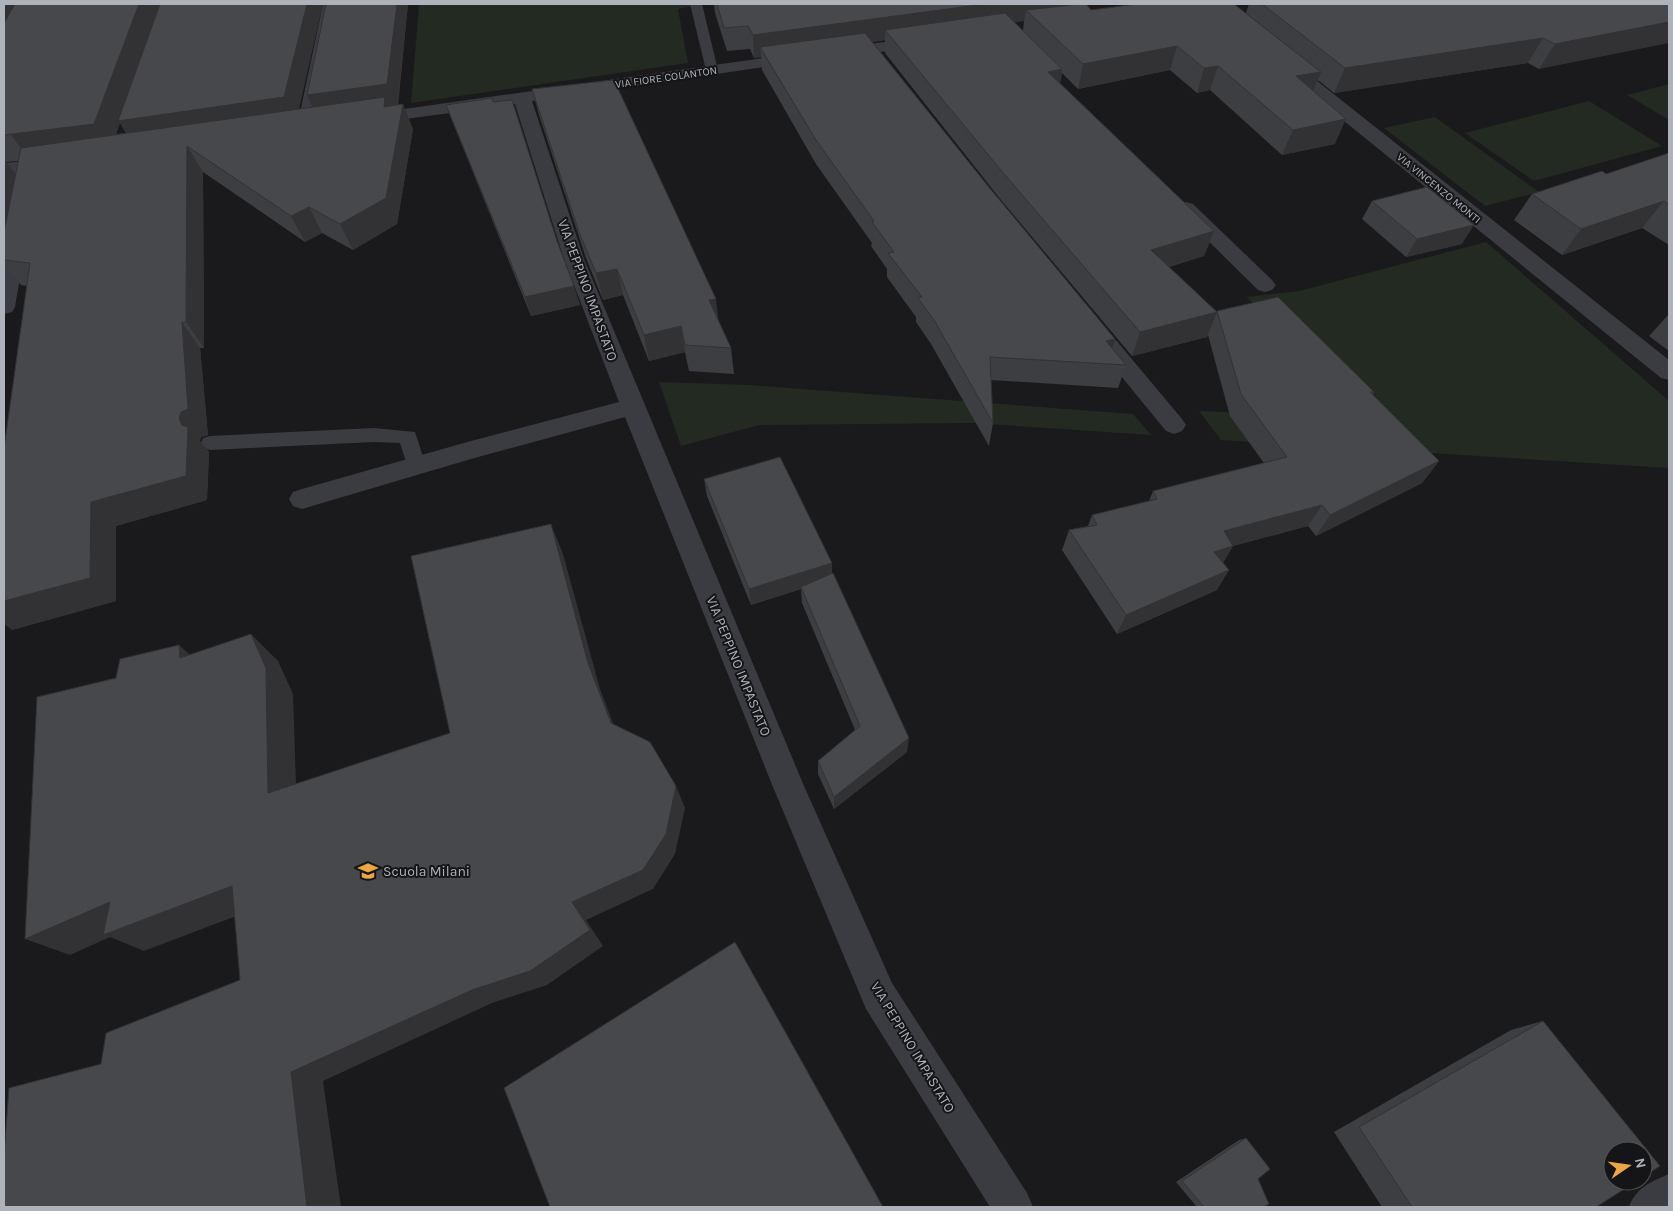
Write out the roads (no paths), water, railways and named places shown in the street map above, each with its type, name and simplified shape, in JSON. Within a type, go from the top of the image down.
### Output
[{"type":"street","points":[[306,127],[331,4]]},
{"type":"street","name":"VIA FIORE COLANTON","points":[[354,121],[816,56],[876,57],[938,39]]},
{"type":"street","name":"VIA VINCENZO MONTI","points":[[1269,51],[1579,302],[1669,372]]},
{"type":"street","name":"VIA PEPPINO IMPASTATO","points":[[522,98],[574,259],[789,787],[879,996],[1013,1207]]},
{"type":"street","points":[[286,130],[325,125]]},
{"type":"street","points":[[4,170],[28,178],[66,163]]},
{"type":"street","points":[[1174,197],[1264,285]]},
{"type":"street","points":[[4,307],[21,215]]},
{"type":"street","points":[[1093,327],[1174,425]]},
{"type":"street","points":[[302,499],[633,407]]},
{"type":"street","points":[[1649,1207],[1669,1194]]},
{"type":"lane","points":[[696,4],[712,70]]},
{"type":"lane","points":[[210,443],[374,435],[408,437],[416,466]]},
{"type":"place","name":"Scuola Milani","points":[[368,871]]}]
